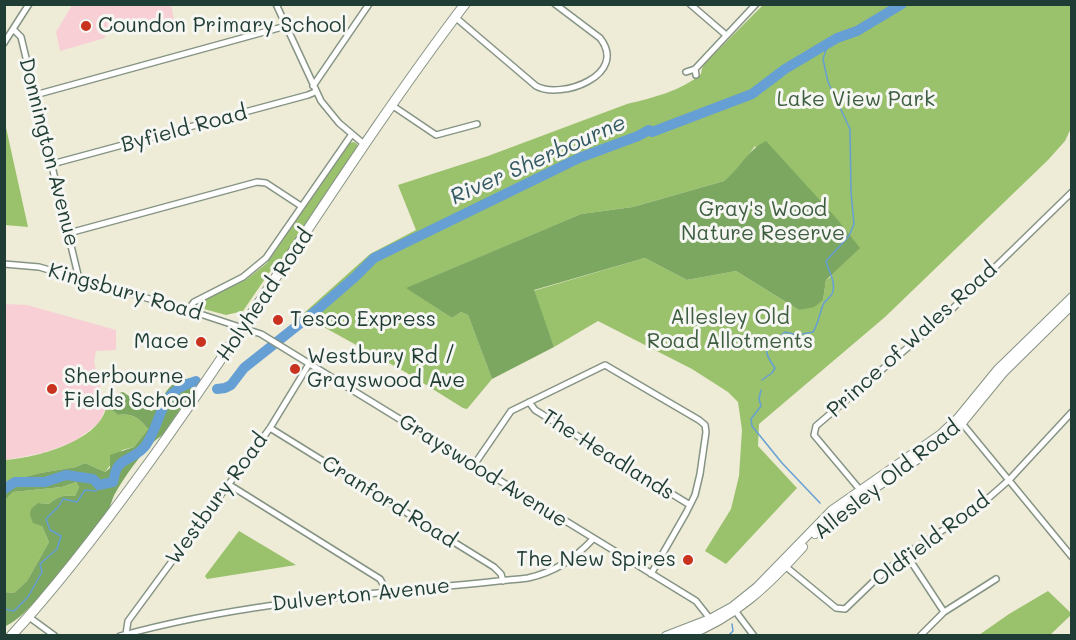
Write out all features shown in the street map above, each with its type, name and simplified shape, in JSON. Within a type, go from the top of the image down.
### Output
[{"type":"highway","name":"Holyhead Road","points":[[11,636],[76,561],[200,392],[366,145],[465,4]]},
{"type":"main road","name":"Allesley Old Road","points":[[686,636],[734,609],[862,492],[921,457],[960,421],[1071,297]]},
{"type":"main road","name":"Allesley Old Road","points":[[1054,318],[1071,304]]},
{"type":"main road","name":"Allesley Old Road","points":[[666,636],[712,621]]},
{"type":"street","points":[[4,43],[28,4]]},
{"type":"street","points":[[314,89],[369,4]]},
{"type":"street","points":[[456,17],[536,86],[554,91],[597,76],[603,69],[607,57],[605,46],[600,38],[555,4]]},
{"type":"street","points":[[690,4],[726,35]]},
{"type":"street","points":[[686,72],[696,72],[726,35],[756,4]]},
{"type":"street","points":[[278,6],[314,89],[330,113],[366,145]]},
{"type":"street","points":[[35,95],[286,26]]},
{"type":"street","name":"Donnington Avenue","points":[[13,29],[21,37],[79,279]]},
{"type":"street","name":"Byfield Road","points":[[52,164],[308,95],[314,89]]},
{"type":"street","points":[[393,106],[436,135],[477,124]]},
{"type":"street","points":[[188,310],[194,302],[232,284],[255,269],[275,246],[352,134]]},
{"type":"street","points":[[69,233],[258,182],[266,183],[301,206]]},
{"type":"street","name":"Prince of Wales Road","points":[[862,492],[814,435],[816,426],[948,313],[1071,192]]},
{"type":"street","name":"Kingsbury Road","points":[[4,264],[39,267],[244,327]]},
{"type":"street","name":"Grayswood Avenue","points":[[244,327],[271,340],[696,601],[712,621]]},
{"type":"street","name":"Westbury Road","points":[[123,635],[128,621],[270,428],[309,364]]},
{"type":"street","points":[[474,465],[508,414],[605,365],[699,420],[705,425],[706,437],[700,474],[690,505],[651,574]]},
{"type":"street","name":"The Headlands","points":[[529,402],[535,410],[690,505]]},
{"type":"street","name":"Oldfield Road","points":[[783,565],[836,608],[840,610],[848,607],[906,554],[976,508],[1009,480],[1071,412]]},
{"type":"street","points":[[960,421],[1071,557]]},
{"type":"street","name":"Cranford Road","points":[[270,428],[494,567],[501,574],[503,581]]},
{"type":"street","points":[[228,484],[380,579],[388,593]]},
{"type":"street","name":"Dulverton Avenue","points":[[123,635],[182,619],[226,611],[528,578],[552,571],[573,559],[593,539]]},
{"type":"street","points":[[906,554],[944,612]]},
{"type":"street","points":[[920,636],[944,612],[996,579]]},
{"type":"street","points":[[734,609],[754,636]]},
{"type":"street","points":[[29,617],[55,636]]},
{"type":"shaded area","name":"Coundon Primary School","points":[[72,5],[171,5],[175,24],[165,28],[119,21],[104,33],[105,38],[60,51],[56,32]]},
{"type":"shaded area","name":"Sherbourne Fields School","points":[[5,304],[27,305],[116,330],[116,350],[96,351],[94,362],[106,408],[99,423],[75,441],[43,453],[5,460]]},
{"type":"green space","name":"Lake View Park","points":[[763,5],[1071,5],[1072,126],[1065,141],[1048,160],[885,317],[759,424],[758,446],[797,488],[726,564],[705,551],[731,509],[739,476],[742,430],[738,402],[728,392],[692,369],[598,321],[554,347],[533,291],[645,258],[687,280],[736,271],[799,310],[823,300],[826,280],[832,276],[755,146],[735,173],[724,181],[633,207],[581,214],[407,288],[452,318],[461,312],[468,315],[492,379],[467,409],[311,320],[304,313],[370,254],[416,230],[398,185],[488,156],[685,85],[701,74],[706,62]]},
{"type":"green space","points":[[5,123],[28,227],[5,225]]},
{"type":"green space","name":"Gray's Wood Nature Reserve","points":[[766,141],[837,219],[860,248],[826,280],[823,300],[814,307],[799,310],[736,271],[687,280],[645,258],[534,290],[554,347],[492,379],[468,315],[461,312],[452,318],[406,288],[581,214],[633,207],[724,181],[754,149]]},
{"type":"green space","points":[[354,142],[358,149],[278,268],[271,270],[243,311],[226,315],[204,309],[201,302],[247,279],[267,263],[350,143]]},
{"type":"green space","points":[[194,378],[194,388],[163,435],[144,452],[131,469],[115,494],[107,513],[88,539],[28,610],[5,626],[5,592],[14,593],[27,581],[49,542],[42,526],[33,523],[30,515],[31,509],[38,503],[49,504],[61,497],[75,496],[79,487],[76,482],[62,487],[13,492],[5,500],[5,482],[76,467],[85,463],[105,472],[110,468],[110,455],[134,447],[148,429],[135,417],[118,415],[109,408],[119,393],[123,392],[151,411],[157,409],[174,383]]},
{"type":"green space","points":[[106,408],[118,415],[135,417],[148,429],[134,447],[122,450],[105,472],[85,463],[76,467],[5,482],[5,460],[48,452],[78,439],[101,420]]},
{"type":"green space","points":[[76,482],[79,487],[75,496],[61,497],[49,504],[38,503],[42,526],[49,542],[27,581],[14,593],[5,592],[4,500],[13,492],[62,487]]},
{"type":"green space","points":[[239,531],[296,565],[207,579],[205,576]]},
{"type":"green space","points":[[1048,591],[1072,614],[1050,635],[979,635],[1009,614]]},
{"type":"waterway","name":"River Sherbourne","points":[[217,389],[231,385],[244,368],[317,310],[374,258],[579,158],[649,130],[652,132],[752,94],[785,69],[837,38],[857,31],[902,4]]},
{"type":"waterway","points":[[762,380],[775,368],[767,355],[771,344],[785,332],[797,335],[813,332],[823,305],[833,290],[833,281],[826,261],[849,236],[854,224],[850,129],[828,82],[823,59],[828,44]]},
{"type":"waterway","name":"River Sherbourne","points":[[4,489],[15,482],[45,482],[66,475],[93,479],[99,485],[113,482],[119,465],[146,445],[168,399],[183,386],[196,381]]},
{"type":"waterway","points":[[761,390],[759,399],[761,406],[751,419],[752,426],[782,463],[820,503]]},
{"type":"waterway","points":[[4,609],[14,611],[28,597],[42,572],[40,564],[57,549],[61,536],[50,530],[46,519],[63,499],[77,502],[85,490],[96,491],[99,485]]},
{"type":"waterway","points":[[728,636],[733,631],[732,624]]},
{"type":"place","name":"Coundon Primary School","points":[[86,26]]},
{"type":"place","name":"Tesco Express","points":[[278,320]]},
{"type":"place","name":"Mace","points":[[201,342]]},
{"type":"place","name":"Westbury Rd / Grayswood Ave","points":[[295,369]]},
{"type":"place","name":"Sherbourne Fields School","points":[[52,389]]},
{"type":"place","name":"The New Spires","points":[[688,560]]},
{"type":"park label","name":"Allesley Old Road Allotments","points":[[730,330]]}]
